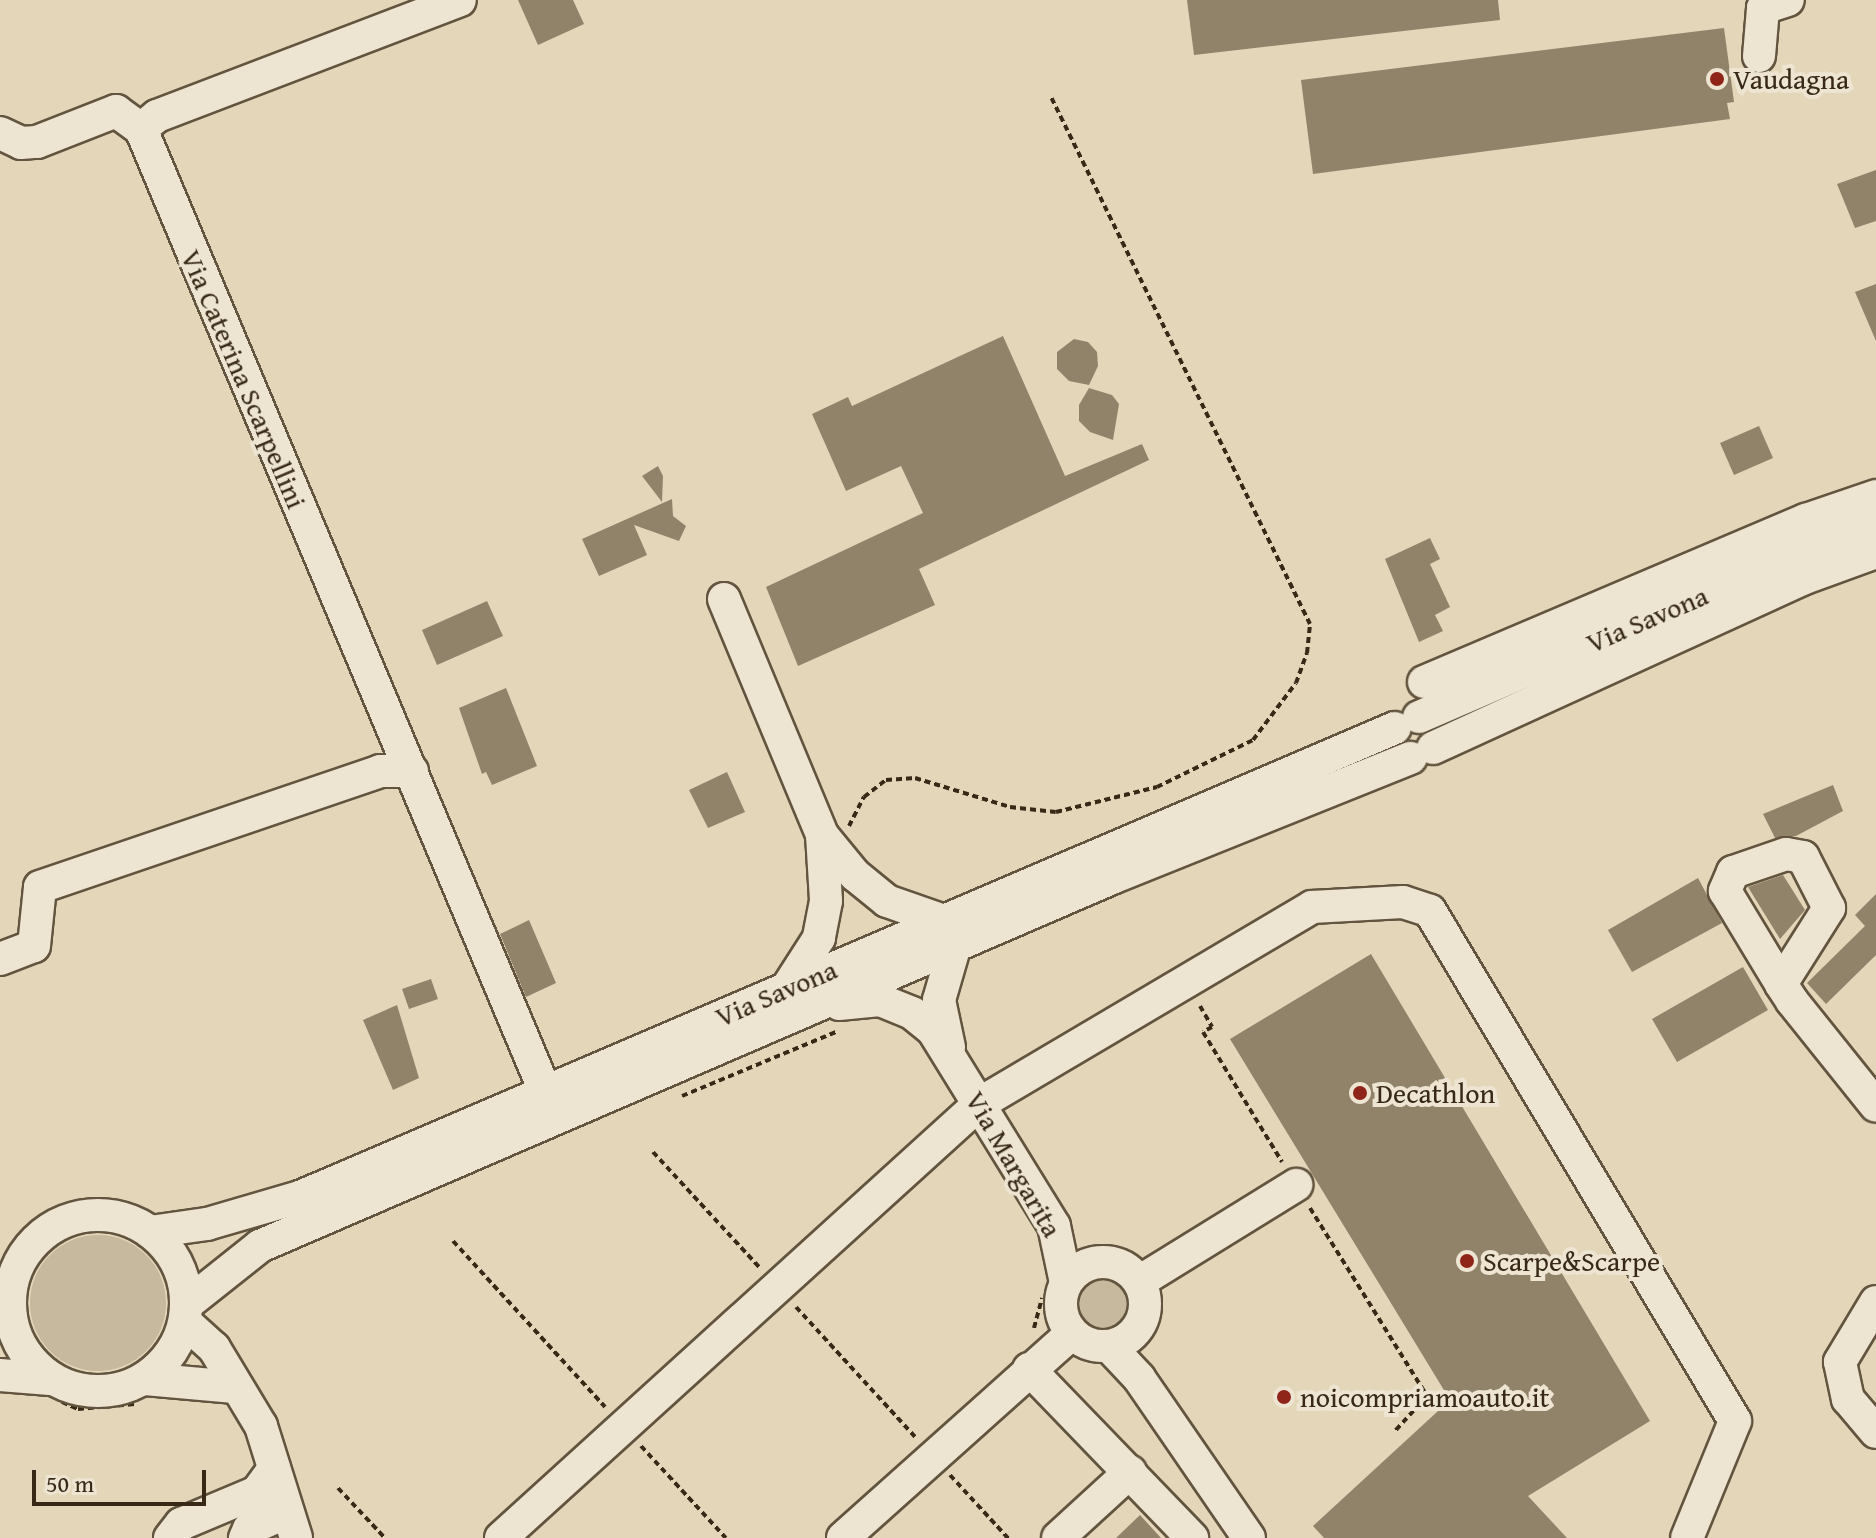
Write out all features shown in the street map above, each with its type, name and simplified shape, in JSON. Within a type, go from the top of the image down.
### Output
[{"type":"street","points":[[0,133],[21,143],[37,142],[116,111],[141,129],[157,116],[460,0]]},
{"type":"street","points":[[1759,56],[1763,8],[1788,0]]},
{"type":"street","name":"Via Caterina Scarpellini","points":[[141,129],[545,1091]]},
{"type":"street","points":[[1424,682],[1806,520],[1876,496]]},
{"type":"street","name":"Via Savona","points":[[186,1313],[260,1246],[798,998],[949,933],[1407,723],[1826,541],[1876,525]]},
{"type":"street","name":"Via Savona","points":[[949,933],[1422,753],[1802,579],[1876,552]]},
{"type":"street","points":[[724,599],[855,875],[887,901],[949,933]]},
{"type":"street","points":[[0,959],[34,946],[40,887],[380,771],[412,771]]},
{"type":"street","points":[[798,998],[819,938],[835,835]]},
{"type":"street","points":[[501,1538],[979,1104],[1312,907],[1403,902],[1430,911],[1735,1421],[1687,1538]]},
{"type":"street","name":"Via Margarita","points":[[949,933],[939,1000],[950,1050],[979,1104],[1054,1226],[1061,1303]]},
{"type":"street","points":[[1786,993],[1876,1106]]},
{"type":"street","name":"Via Savona","points":[[150,1232],[207,1224],[300,1197],[545,1091],[798,998]]},
{"type":"street","name":"Via Margarita","points":[[798,998],[880,1000],[912,1013],[950,1050]]},
{"type":"street","points":[[843,1538],[1035,1360],[1078,1270],[1123,1271],[1165,1262],[1296,1185]]},
{"type":"street","points":[[52,1388],[18,1343],[4,1300],[28,1247],[73,1218],[113,1217],[150,1232],[177,1263],[186,1313],[214,1348],[261,1426],[292,1525],[239,1535]]},
{"type":"street","points":[[1054,1226],[1123,1271],[1145,1305],[1139,1327],[1155,1386],[1154,1402]]},
{"type":"street","points":[[1061,1303],[1095,1346],[1109,1346],[1139,1327]]},
{"type":"street","points":[[147,1389],[170,1354],[186,1313]]},
{"type":"street","points":[[1871,1324],[1840,1362],[1848,1399],[1876,1432]]},
{"type":"street","points":[[1109,1346],[1154,1402],[1249,1538]]},
{"type":"street","points":[[1035,1360],[1130,1472],[1192,1538]]},
{"type":"street","points":[[0,1375],[52,1388],[98,1392],[235,1387]]},
{"type":"street","points":[[170,1538],[181,1524],[257,1492],[274,1469]]},
{"type":"street","points":[[1058,1538],[1130,1472]]},
{"type":"path","points":[[835,835],[864,797],[886,780],[915,778],[1010,807],[1056,812],[1157,787],[1253,740],[1296,683],[1307,653],[1310,624],[1050,95]]},
{"type":"path","points":[[1209,1020],[1212,1027],[1203,1032],[1427,1396],[1395,1431]]},
{"type":"path","points":[[672,1100],[848,1028]]},
{"type":"path","points":[[653,1152],[1008,1538]]},
{"type":"path","points":[[453,1241],[726,1538]]},
{"type":"path","points":[[1035,1360],[1032,1335],[1061,1303]]},
{"type":"path","points":[[52,1388],[78,1409],[124,1408],[147,1389]]},
{"type":"path","points":[[338,1488],[385,1538]]},
{"type":"shaded area","points":[[98,1235],[124,1241],[146,1255],[160,1277],[166,1303],[160,1329],[146,1351],[124,1365],[98,1371],[72,1365],[50,1351],[36,1329],[30,1303],[36,1277],[50,1255],[72,1241]]},
{"type":"shaded area","points":[[1103,1277],[1122,1285],[1130,1304],[1122,1323],[1103,1331],[1084,1323],[1076,1304],[1084,1285]]},
{"type":"building","points":[[518,0],[573,0],[584,24],[538,45]]},
{"type":"building","points":[[1187,0],[1498,0],[1500,20],[1194,55]]},
{"type":"building","points":[[1724,28],[1734,102],[1727,103],[1730,119],[1313,174],[1301,80]]},
{"type":"building","points":[[1876,170],[1876,221],[1855,228],[1837,184]]},
{"type":"building","points":[[1876,284],[1876,341],[1855,292]]},
{"type":"building","points":[[1003,336],[1065,476],[1142,444],[1149,460],[919,569],[935,605],[798,666],[766,587],[923,513],[901,466],[846,491],[812,414],[848,397],[852,406]]},
{"type":"building","points":[[1074,339],[1088,342],[1097,352],[1098,366],[1089,385],[1069,381],[1057,369],[1057,352]]},
{"type":"building","points":[[1089,388],[1112,395],[1119,404],[1113,440],[1090,432],[1079,421],[1079,405]]},
{"type":"building","points":[[1759,426],[1773,458],[1734,475],[1720,443]]},
{"type":"building","points":[[658,466],[663,476],[662,502],[642,476]]},
{"type":"building","points":[[672,499],[673,516],[686,526],[679,541],[634,525],[647,555],[599,576],[582,539]]},
{"type":"building","points":[[1430,538],[1440,559],[1430,564],[1450,607],[1435,615],[1443,631],[1419,642],[1385,559]]},
{"type":"building","points":[[487,601],[503,636],[437,665],[422,630]]},
{"type":"building","points":[[506,688],[537,766],[492,785],[486,772],[482,774],[459,708]]},
{"type":"building","points":[[727,772],[745,812],[708,828],[689,790]]},
{"type":"building","points":[[1833,785],[1843,811],[1796,836],[1775,838],[1763,814]]},
{"type":"building","points":[[1783,875],[1805,910],[1780,939],[1748,887]]},
{"type":"building","points":[[1698,878],[1722,923],[1632,972],[1608,930]]},
{"type":"building","points":[[1876,894],[1876,955],[1826,1004],[1807,983],[1865,926],[1855,915]]},
{"type":"building","points":[[529,920],[556,983],[526,997],[500,934]]},
{"type":"building","points":[[1371,954],[1650,1421],[1528,1496],[1567,1538],[1324,1538],[1313,1526],[1450,1400],[1230,1039]]},
{"type":"building","points":[[1743,967],[1768,1010],[1677,1062],[1652,1019]]},
{"type":"building","points":[[431,979],[438,999],[409,1009],[402,989]]},
{"type":"building","points":[[397,1005],[419,1078],[393,1090],[363,1020]]},
{"type":"building","points":[[1140,1515],[1161,1538],[1116,1538]]},
{"type":"place","name":"Vaudagna","points":[[1717,79]]},
{"type":"place","name":"Decathlon","points":[[1360,1093]]},
{"type":"place","name":"Scarpe&Scarpe","points":[[1467,1261]]},
{"type":"place","name":"noicompriamoauto.it","points":[[1284,1397]]}]
